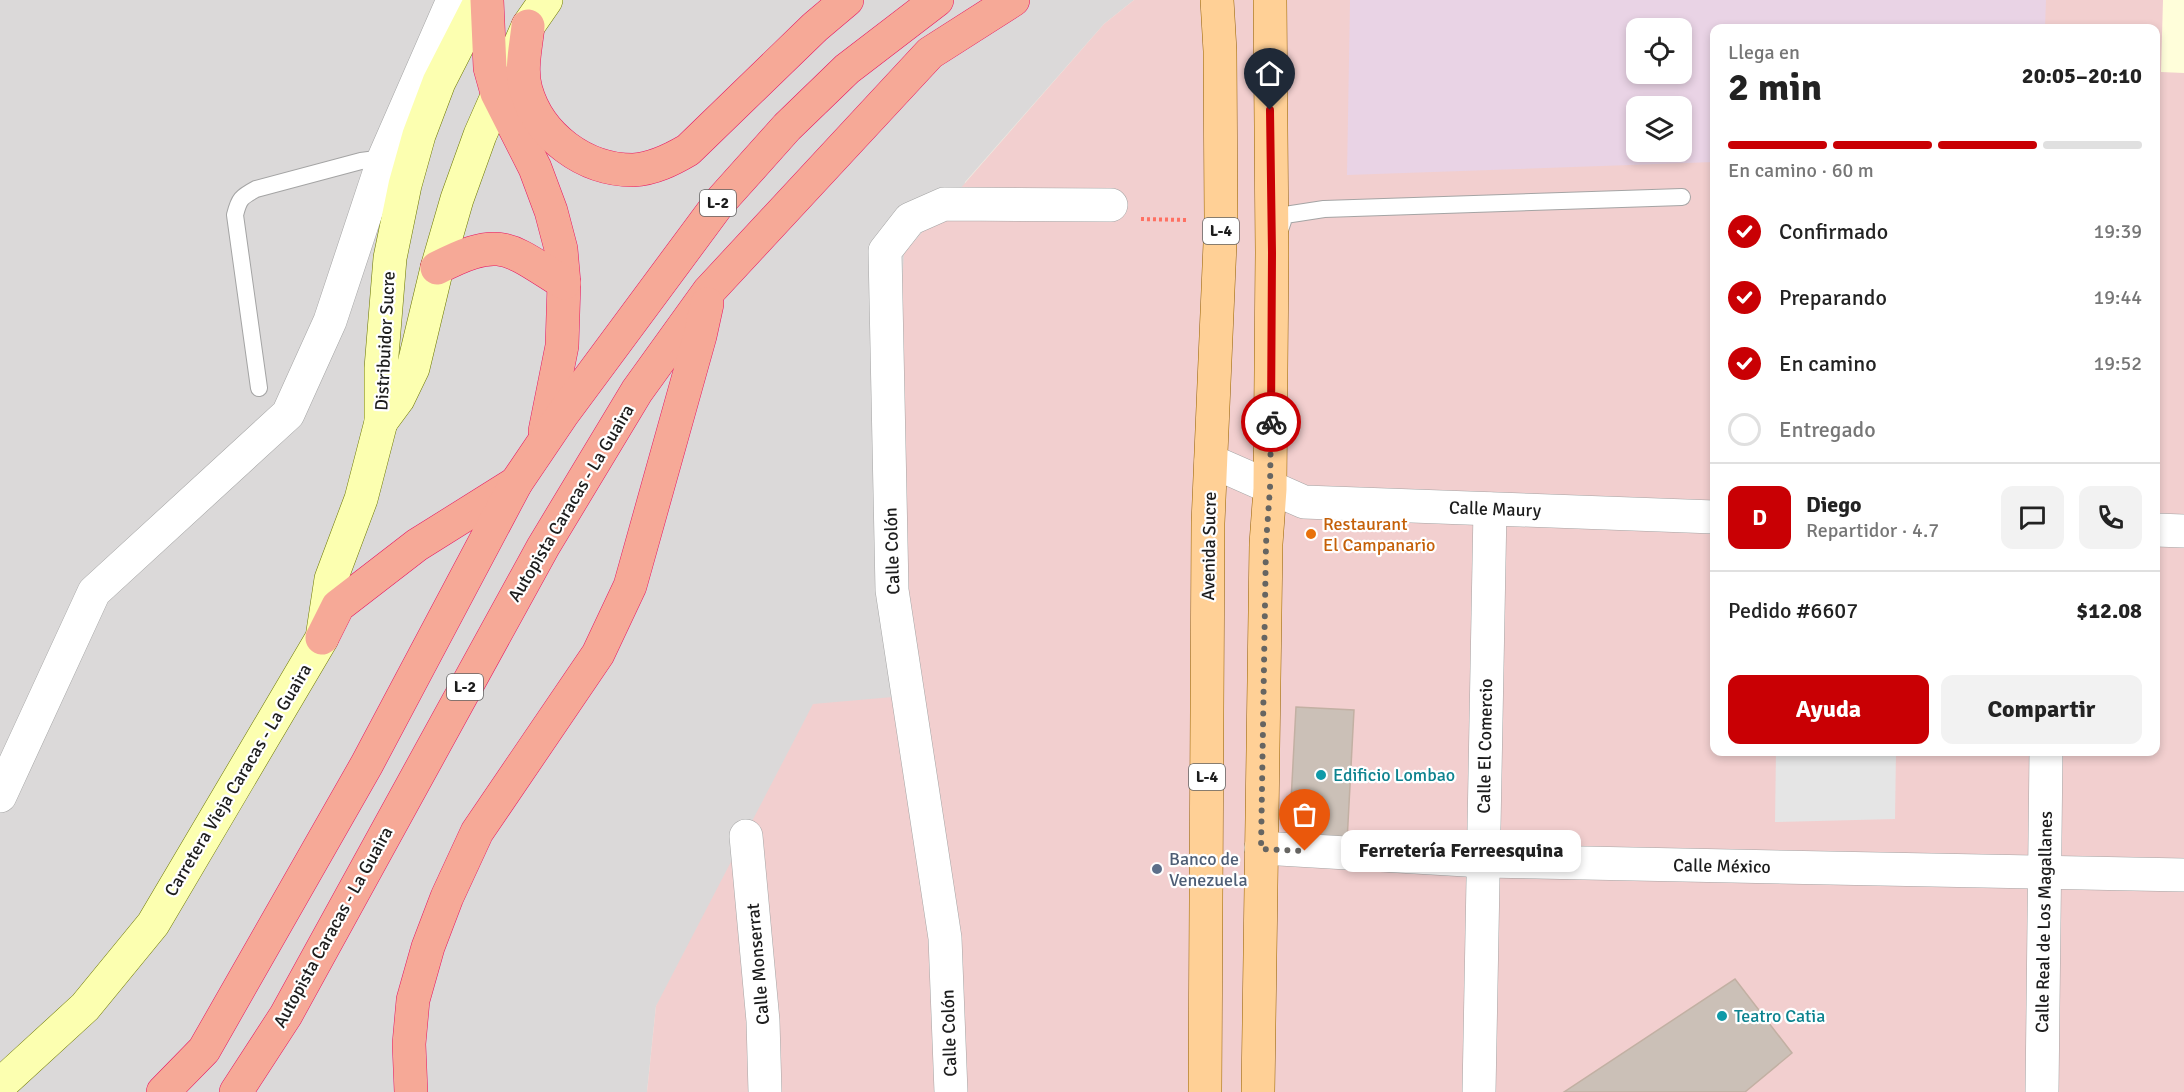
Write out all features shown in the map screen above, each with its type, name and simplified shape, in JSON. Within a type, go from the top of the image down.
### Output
[{"type":"highway","points":[[487,0],[490,68],[497,93],[535,168],[551,211],[561,249],[564,283],[562,346],[542,445]]},
{"type":"highway","points":[[537,13],[524,64],[525,88],[534,111],[550,134],[569,151],[607,166],[633,170],[666,163],[688,150],[815,27],[847,0]]},
{"type":"highway","name":"L-2","points":[[163,1092],[204,1050],[368,764],[516,483],[562,415],[719,203],[787,127],[847,69],[937,0]]},
{"type":"highway","name":"Autopista Caracas - La Guaira","points":[[236,1092],[286,1015],[543,547],[637,391],[709,291],[930,52],[1013,0]]},
{"type":"highway","points":[[437,268],[470,252],[489,248],[505,249],[520,255],[564,283]]},
{"type":"highway","points":[[411,1092],[409,1044],[413,1000],[428,946],[447,897],[477,832],[598,654],[630,586],[700,336],[709,291]]},
{"type":"highway","points":[[322,638],[338,606],[417,544],[516,483]]},
{"type":"main road","name":"Distribuidor Sucre","points":[[381,422],[381,368],[390,258],[405,185],[419,135],[439,82],[481,0]]},
{"type":"main road","name":"Avenida Sucre","points":[[1205,1092],[1208,523],[1221,220],[1220,51],[1217,0]]},
{"type":"main road","points":[[1258,1092],[1266,543],[1270,489],[1272,253],[1270,0]]},
{"type":"main road","name":"Distribuidor Sucre","points":[[381,422],[398,399],[413,368],[437,268],[461,188],[497,93],[537,13]]},
{"type":"main road","name":"Carretera Vieja Caracas - La Guaira","points":[[0,1085],[85,1007],[153,924],[322,638],[332,579],[361,499],[381,422]]},
{"type":"street","points":[[0,796],[94,592],[288,414],[330,321],[384,158],[453,0]]},
{"type":"street","name":"Calle Colón","points":[[951,1092],[945,938],[892,590],[885,251],[909,219],[944,204],[1110,205]]},
{"type":"street","name":"Calle Maury","points":[[1212,461],[1270,489],[1304,502],[1710,517]]},
{"type":"street","name":"Calle El Comercio","points":[[1479,1092],[1490,509]]},
{"type":"street","points":[[2160,530],[2184,531]]},
{"type":"street","name":"Calle Real de Los Magallanes","points":[[2042,1092],[2046,756]]},
{"type":"street","name":"Calle Monserrat","points":[[746,836],[763,1021],[765,1092]]},
{"type":"street","name":"Calle México","points":[[1261,849],[1483,861],[2184,875]]},
{"type":"lane","points":[[259,388],[236,215],[242,196],[256,189],[361,161],[384,158]]},
{"type":"lane","points":[[1272,253],[1285,215],[1324,209],[1682,196]]},
{"type":"path","points":[[1110,205],[1116,219],[1221,220]]},
{"type":"shaded area","points":[[0,0],[1134,0],[1104,24],[965,182],[894,698],[656,1006],[647,1092],[0,1092]]},
{"type":"shaded area","points":[[1134,0],[2184,0],[2184,1092],[647,1092],[656,1006],[813,704],[893,697],[895,400],[904,253],[1104,24]]},
{"type":"shaded area","points":[[1350,0],[2046,0],[2045,24],[1710,24],[1710,162],[1347,175]]},
{"type":"shaded area","points":[[2163,0],[2184,0],[2184,73],[2161,72]]},
{"type":"shaded area","points":[[1776,756],[1896,756],[1895,819],[1775,822]]},
{"type":"building","name":"Edificio Lombao","points":[[1296,707],[1354,710],[1347,842],[1289,839]]},
{"type":"building","name":"Teatro Catia","points":[[1735,979],[1792,1053],[1745,1092],[1564,1092]]},
{"type":"way so far","points":[[1271,422],[1266,543],[1261,849],[1305,851]]},
{"type":"place","name":"Restaurant El Campanario","points":[[1311,534]]},
{"type":"place","name":"Edificio Lombao","points":[[1321,775]]},
{"type":"place","name":"Ferretería Ferreesquina","points":[[1305,851]]},
{"type":"place","name":"Banco de Venezuela","points":[[1157,869]]},
{"type":"place","name":"Teatro Catia","points":[[1722,1016]]},
{"type":"route","points":[[1270,110],[1271,422]]}]
